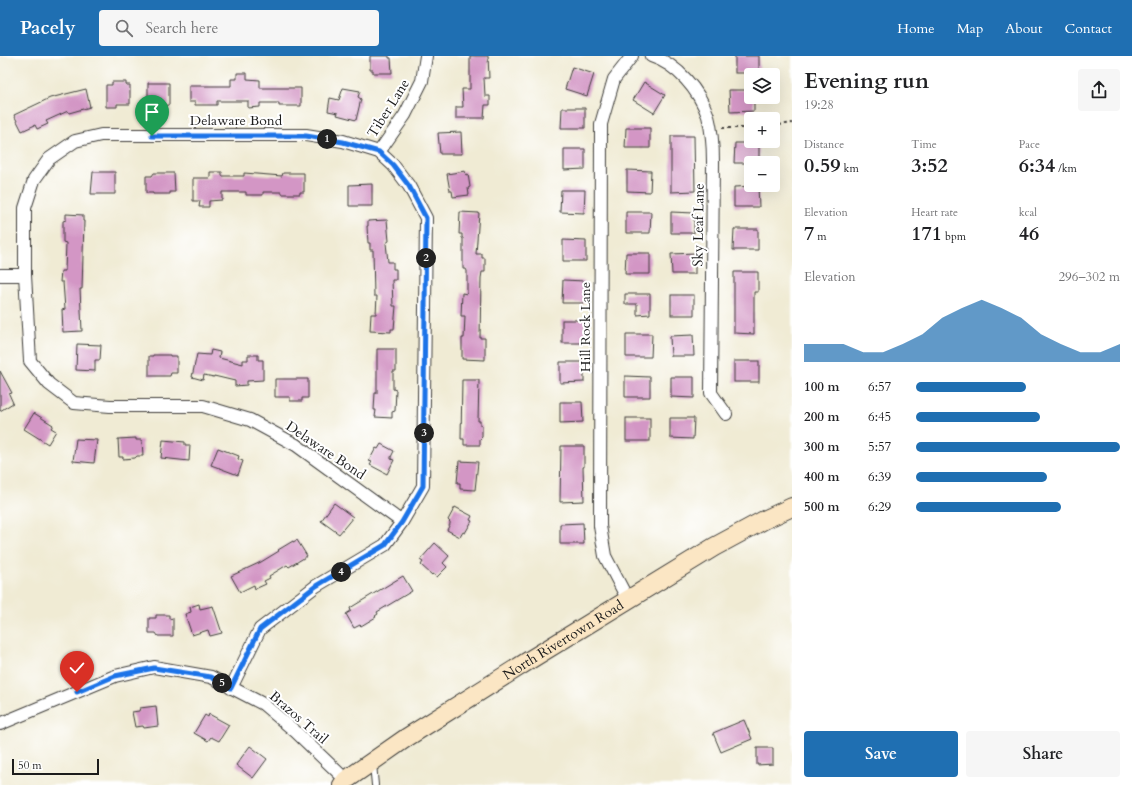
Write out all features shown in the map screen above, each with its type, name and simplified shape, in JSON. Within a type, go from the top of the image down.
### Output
[{"type":"street","name":"Tiber Lane","points":[[379,152],[405,115],[422,81],[426,56]]},
{"type":"street","name":"Hill Rock Lane","points":[[628,600],[605,556],[600,526],[601,124],[614,79],[632,56]]},
{"type":"street","name":"Sky Leaf Lane","points":[[651,56],[660,59],[683,74],[707,114],[711,128],[713,156],[711,393],[726,414]]},
{"type":"street","name":"Delaware Bond","points":[[231,688],[260,629],[316,586],[385,545],[402,522],[423,486],[426,218],[409,186],[393,165],[379,152],[343,142],[306,136],[101,136],[76,142],[50,159],[34,180],[25,208],[25,275],[30,361],[49,384],[74,402],[110,406],[203,406],[250,420],[296,445],[402,522]]},
{"type":"street","points":[[0,275],[25,275]]},
{"type":"street","name":"North Rivertown Road","points":[[344,783],[406,738],[528,661],[714,547],[792,506]]},
{"type":"street","name":"Brazos Trail","points":[[0,724],[115,676],[154,668],[211,677],[263,704],[296,732],[344,783]]},
{"type":"lane","points":[[372,762],[375,785]]},
{"type":"path","points":[[780,125],[792,124]]},
{"type":"path","points":[[711,128],[744,128]]},
{"type":"building","points":[[370,56],[389,56],[389,58],[391,58],[392,73],[373,73],[373,70],[370,70]]},
{"type":"building","points":[[470,56],[488,56],[489,78],[484,78],[485,96],[490,96],[490,105],[485,105],[484,118],[456,118],[456,107],[463,107],[462,89],[470,89]]},
{"type":"building","points":[[735,56],[759,56],[759,68],[744,68],[744,73],[735,73]]},
{"type":"building","points":[[572,67],[594,74],[587,96],[565,89]]},
{"type":"building","points":[[237,73],[247,73],[247,79],[260,80],[260,88],[301,88],[301,106],[279,106],[279,103],[260,103],[260,107],[248,108],[248,101],[217,101],[217,105],[195,105],[195,102],[189,102],[189,86],[231,86],[231,79],[237,79]]},
{"type":"building","points":[[112,82],[126,82],[126,85],[130,85],[130,104],[117,104],[117,107],[106,107],[106,85],[112,85]]},
{"type":"building","points":[[644,82],[665,95],[654,113],[633,100]]},
{"type":"building","points":[[148,83],[169,83],[169,105],[148,107]]},
{"type":"building","points":[[343,88],[360,91],[358,97],[361,99],[356,120],[328,111],[330,98],[339,100]]},
{"type":"building","points":[[86,89],[90,107],[69,113],[68,111],[46,121],[48,124],[37,129],[35,125],[22,131],[14,115],[50,98]]},
{"type":"building","points":[[729,90],[744,90],[744,104],[754,104],[754,111],[730,112]]},
{"type":"building","points":[[562,108],[585,108],[585,128],[561,128]]},
{"type":"building","points":[[626,128],[650,128],[650,148],[625,148]]},
{"type":"building","points":[[461,132],[462,154],[440,154],[438,133]]},
{"type":"building","points":[[671,136],[694,136],[695,191],[671,192]]},
{"type":"building","points":[[735,143],[744,143],[744,148],[759,148],[759,156],[744,156],[744,163],[734,163]]},
{"type":"building","points":[[564,149],[585,149],[585,169],[564,170]]},
{"type":"building","points":[[627,170],[651,171],[650,192],[627,191]]},
{"type":"building","points":[[465,171],[466,175],[468,174],[470,187],[468,188],[469,195],[453,197],[452,191],[450,191],[447,174]]},
{"type":"building","points":[[93,172],[115,172],[115,194],[91,194]]},
{"type":"building","points":[[210,172],[222,172],[222,176],[244,176],[244,173],[282,176],[283,173],[304,173],[304,192],[300,192],[300,194],[282,194],[282,192],[263,192],[263,195],[246,195],[246,192],[222,192],[222,200],[209,201],[209,207],[199,207],[200,201],[193,201],[193,178],[210,178]]},
{"type":"building","points":[[154,173],[174,173],[175,192],[170,192],[170,194],[146,193],[146,176],[152,176]]},
{"type":"building","points":[[372,184],[372,206],[349,206],[349,185]]},
{"type":"building","points":[[734,187],[744,187],[744,192],[758,192],[759,207],[734,207]]},
{"type":"building","points":[[561,190],[585,190],[584,213],[560,212]]},
{"type":"building","points":[[460,212],[479,213],[476,254],[482,254],[482,258],[485,258],[485,272],[482,272],[481,278],[480,338],[485,338],[485,360],[462,359],[462,338],[464,338],[465,316],[461,316],[462,293],[467,294],[467,271],[466,269],[463,269],[463,238],[462,234],[459,234]]},
{"type":"building","points":[[626,212],[651,212],[650,233],[626,233]]},
{"type":"building","points":[[671,212],[694,213],[694,233],[671,233]]},
{"type":"building","points":[[66,214],[83,215],[84,221],[82,289],[80,289],[82,331],[63,332],[62,310],[65,309],[63,282],[60,282],[61,271],[65,271],[66,243],[63,242],[63,221],[66,220]]},
{"type":"building","points":[[387,220],[389,241],[386,243],[388,262],[393,262],[393,269],[396,269],[396,280],[392,280],[393,306],[396,306],[394,329],[391,329],[391,332],[370,331],[371,314],[376,314],[377,296],[374,296],[373,250],[370,250],[370,243],[368,243],[367,226],[368,221]]},
{"type":"building","points":[[734,229],[758,229],[758,250],[733,250]]},
{"type":"building","points":[[563,240],[586,241],[586,261],[563,261]]},
{"type":"building","points":[[626,253],[650,253],[650,274],[625,274]]},
{"type":"building","points":[[695,253],[695,274],[672,274],[671,254]]},
{"type":"building","points":[[734,272],[758,272],[758,292],[754,292],[754,334],[734,333]]},
{"type":"building","points":[[563,280],[585,281],[585,303],[562,303]]},
{"type":"building","points":[[625,294],[650,294],[650,314],[637,315],[637,304],[625,304]]},
{"type":"building","points":[[671,295],[694,295],[694,315],[671,315]]},
{"type":"building","points":[[562,320],[585,320],[585,343],[562,343]]},
{"type":"building","points":[[626,334],[652,334],[651,357],[626,357]]},
{"type":"building","points":[[693,335],[694,356],[671,356],[670,336]]},
{"type":"building","points":[[77,344],[101,345],[100,360],[95,360],[95,371],[76,370]]},
{"type":"building","points":[[377,349],[396,349],[396,371],[393,371],[393,389],[396,390],[395,411],[392,412],[392,418],[375,417],[375,393],[377,393]]},
{"type":"building","points":[[211,350],[220,352],[219,358],[243,364],[243,360],[248,360],[248,355],[258,355],[258,360],[263,360],[263,380],[247,381],[247,385],[235,386],[235,381],[214,376],[204,375],[203,380],[192,377],[197,354],[210,355]]},
{"type":"building","points":[[149,356],[177,356],[177,373],[171,373],[170,376],[149,376]]},
{"type":"building","points":[[734,361],[759,361],[759,382],[734,382]]},
{"type":"building","points":[[560,362],[584,362],[584,382],[560,383]]},
{"type":"building","points":[[0,371],[12,393],[9,394],[13,403],[0,411]]},
{"type":"building","points":[[625,376],[650,377],[650,397],[625,397]]},
{"type":"building","points":[[671,377],[694,377],[694,398],[671,397]]},
{"type":"building","points":[[275,379],[308,379],[308,398],[302,398],[302,401],[290,401],[290,397],[275,397]]},
{"type":"building","points":[[462,380],[479,380],[478,421],[480,421],[480,425],[482,425],[480,445],[464,445],[464,439],[461,439]]},
{"type":"building","points":[[560,402],[582,402],[583,422],[560,423]]},
{"type":"building","points":[[34,413],[53,425],[51,428],[56,431],[48,444],[24,429]]},
{"type":"building","points":[[626,418],[650,418],[650,441],[626,441]]},
{"type":"building","points":[[670,418],[694,418],[693,439],[670,438]]},
{"type":"building","points":[[136,438],[136,440],[142,440],[143,456],[123,459],[123,457],[119,457],[118,439]]},
{"type":"building","points":[[76,439],[97,440],[94,463],[73,461]]},
{"type":"building","points":[[163,440],[185,442],[185,445],[190,445],[189,461],[161,458]]},
{"type":"building","points":[[381,444],[394,451],[391,459],[394,460],[387,474],[370,465],[372,462],[369,461],[376,448],[378,449]]},
{"type":"building","points":[[561,446],[584,446],[584,501],[560,502]]},
{"type":"building","points":[[218,448],[239,456],[238,459],[243,461],[238,475],[211,465]]},
{"type":"building","points":[[459,461],[478,462],[475,490],[460,489],[460,483],[457,483]]},
{"type":"building","points":[[334,503],[353,517],[339,534],[321,521]]},
{"type":"building","points":[[455,507],[472,516],[470,520],[472,521],[465,533],[463,532],[460,537],[447,530],[450,524],[448,520]]},
{"type":"building","points":[[583,523],[584,544],[560,544],[560,524]]},
{"type":"building","points":[[297,540],[307,556],[289,567],[287,565],[269,576],[270,578],[264,581],[266,584],[255,589],[254,585],[240,592],[231,576],[261,562],[279,551],[278,550]]},
{"type":"building","points":[[435,543],[449,556],[443,563],[447,567],[437,577],[433,574],[432,575],[421,565],[423,562],[420,560]]},
{"type":"building","points":[[403,576],[412,591],[377,612],[378,614],[375,616],[376,617],[361,626],[360,625],[354,628],[346,614],[351,611],[350,608]]},
{"type":"building","points":[[199,604],[200,609],[213,606],[222,633],[210,636],[208,630],[192,635],[185,614],[191,612],[190,607]]},
{"type":"building","points":[[156,615],[169,615],[169,619],[173,618],[173,636],[158,636],[156,633],[149,633],[149,618],[156,618]]},
{"type":"building","points":[[156,706],[158,726],[144,728],[143,726],[135,727],[132,712],[139,711],[140,708]]},
{"type":"building","points":[[209,714],[229,725],[219,741],[211,737],[208,741],[194,733],[205,715],[208,717]]},
{"type":"building","points":[[744,720],[752,739],[721,752],[713,733]]},
{"type":"building","points":[[250,746],[267,759],[253,778],[236,765]]},
{"type":"building","points":[[757,748],[773,748],[773,764],[757,765]]},
{"type":"route","points":[[77,692],[115,676],[154,668],[211,677],[231,688],[260,629],[316,586],[385,545],[402,522],[423,486],[426,218],[409,186],[393,165],[379,152],[343,142],[306,136],[152,136]]}]
